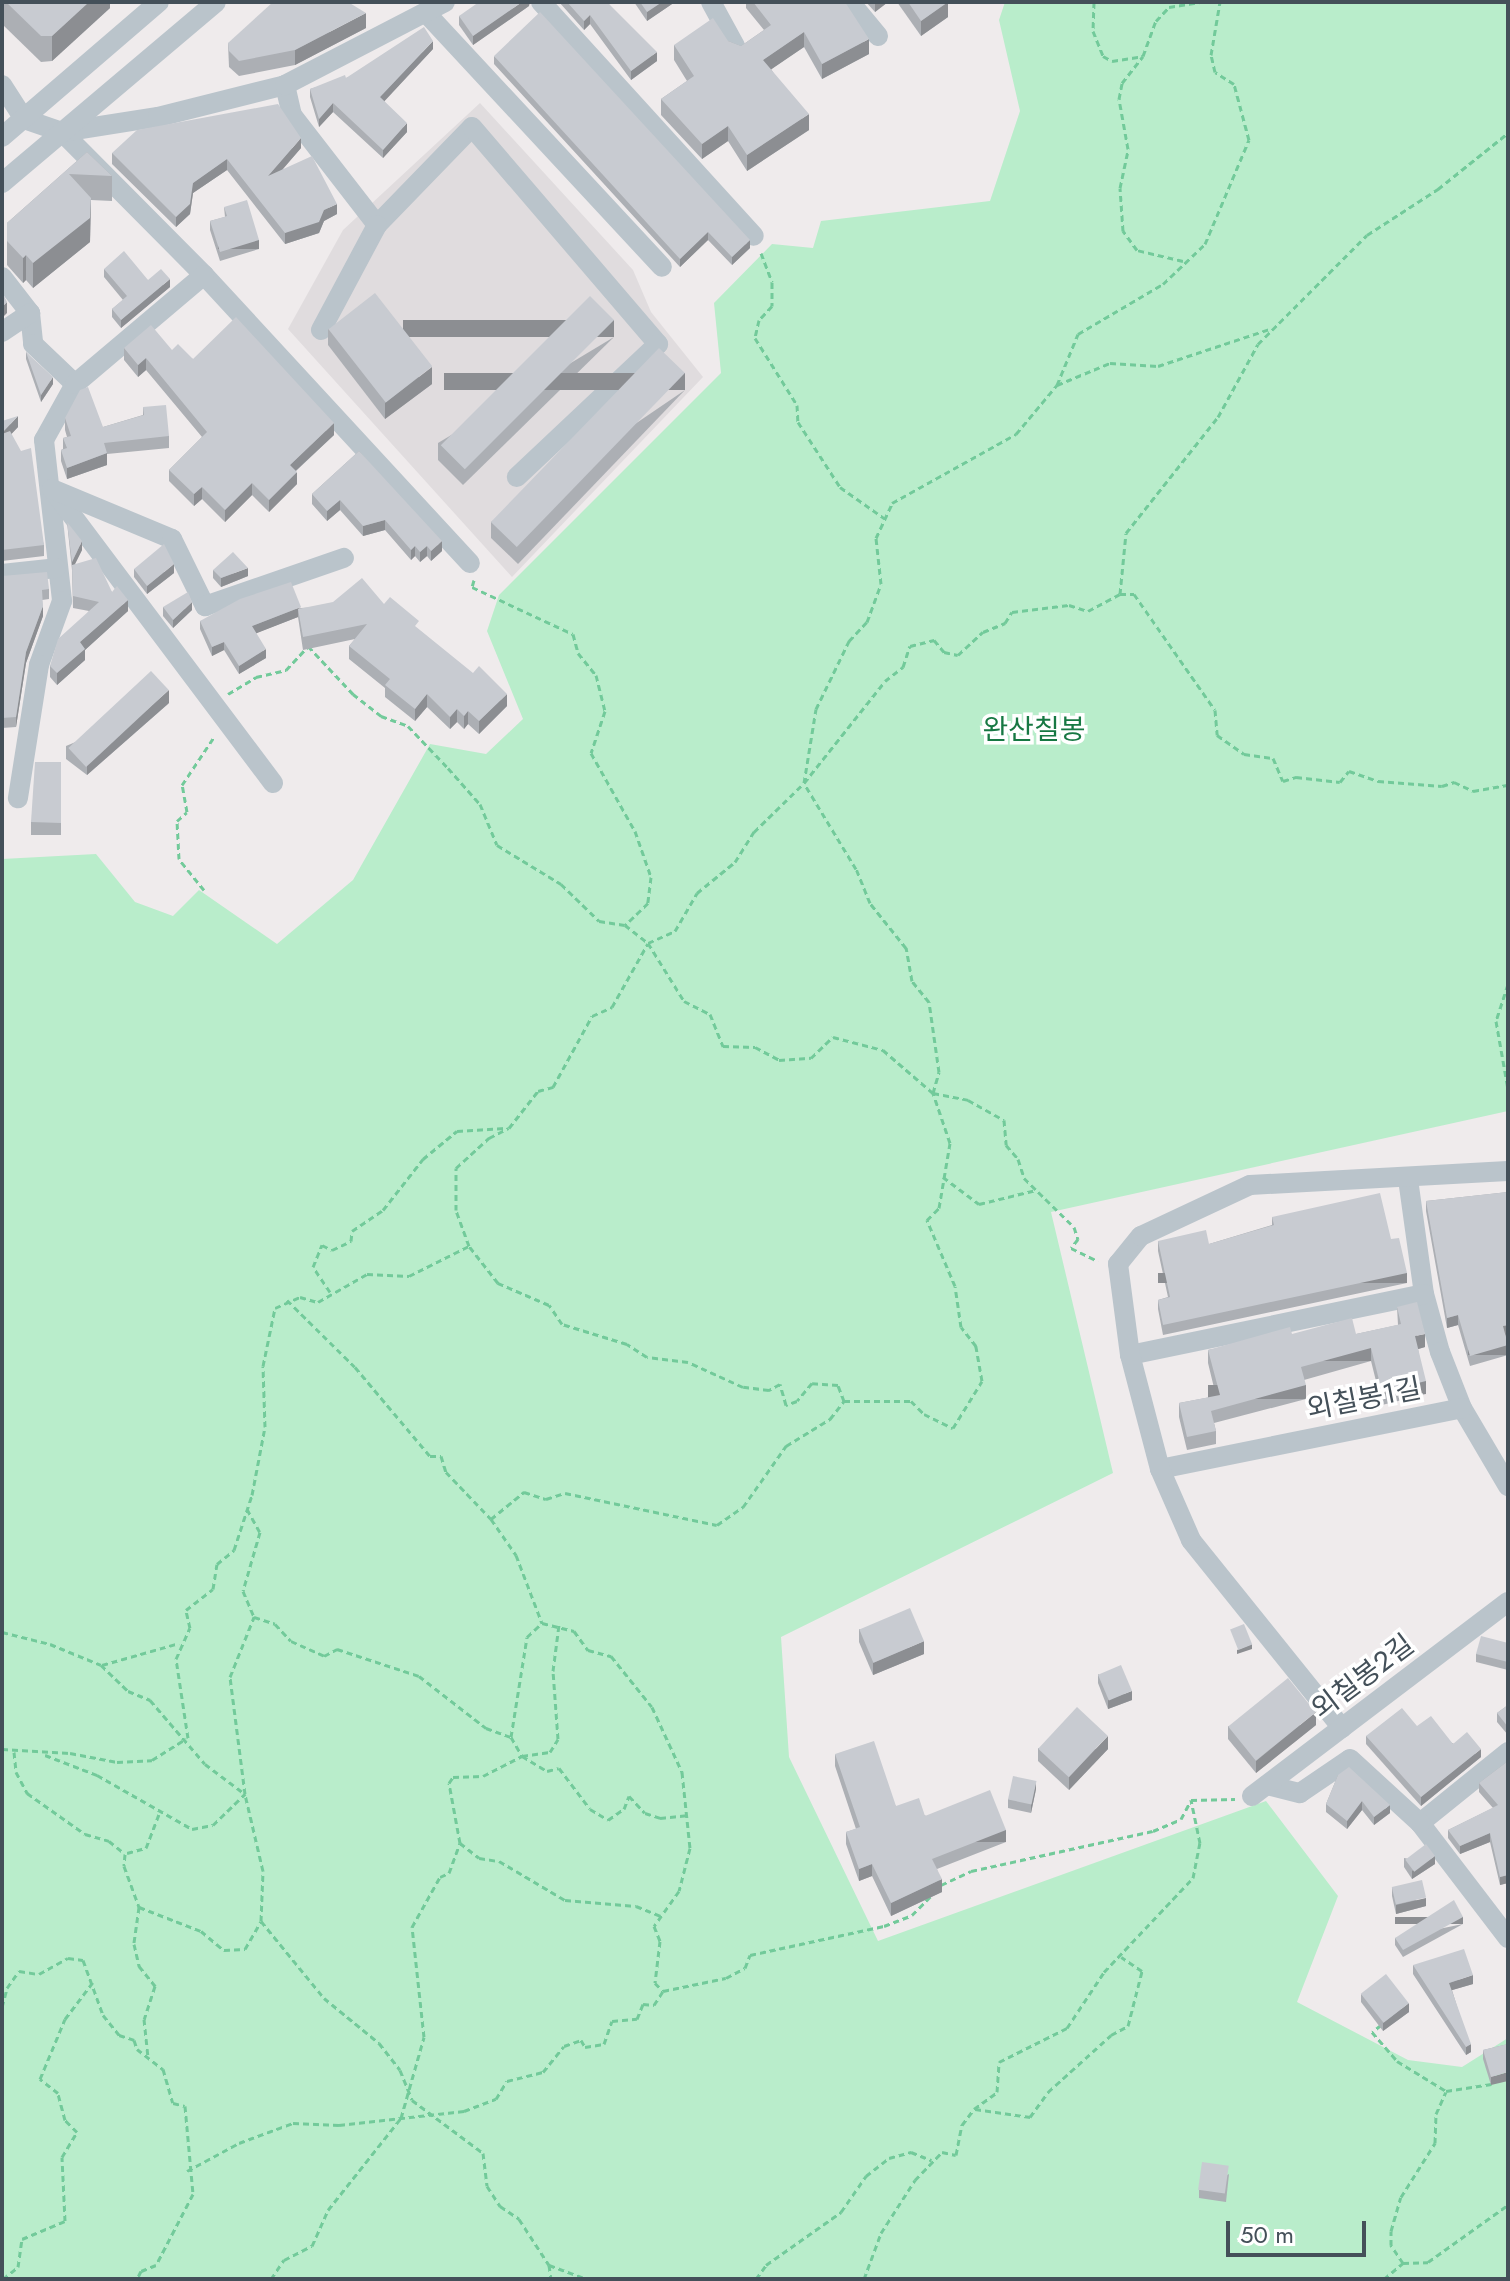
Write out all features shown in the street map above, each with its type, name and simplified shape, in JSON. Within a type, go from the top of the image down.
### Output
[{"type":"street","points":[[2,137],[159,2]]},
{"type":"street","points":[[2,183],[216,2]]},
{"type":"street","points":[[62,132],[158,117],[285,85],[445,2]]},
{"type":"street","points":[[541,2],[754,236]]},
{"type":"street","points":[[711,2],[735,46]]},
{"type":"street","points":[[850,2],[878,36]]},
{"type":"street","points":[[427,14],[662,267]]},
{"type":"street","points":[[2,85],[24,119],[62,132],[204,275],[470,563]]},
{"type":"street","points":[[285,85],[292,115],[377,225]]},
{"type":"street","points":[[321,330],[377,225],[472,127],[658,344],[517,477]]},
{"type":"street","points":[[18,798],[39,665],[62,601],[56,568],[52,489],[44,440],[75,384],[204,275]]},
{"type":"street","points":[[2,277],[30,313],[33,344],[75,384]]},
{"type":"street","points":[[2,332],[30,313]]},
{"type":"street","points":[[52,489],[172,539],[205,606],[344,558]]},
{"type":"street","points":[[52,489],[273,783]]},
{"type":"street","points":[[2,574],[56,568]]},
{"type":"street","points":[[1342,1728],[1191,1540],[1160,1469],[1130,1355],[1118,1264],[1141,1236],[1250,1185],[1408,1179],[1508,1171]]},
{"type":"street","name":"외칠봉1길","points":[[1160,1469],[1462,1408],[1424,1294],[1408,1179]]},
{"type":"street","points":[[1130,1355],[1424,1294]]},
{"type":"street","points":[[1462,1408],[1508,1486]]},
{"type":"street","name":"외칠봉2길","points":[[1259,1791],[1508,1602]]},
{"type":"street","points":[[1420,1823],[1508,1752]]},
{"type":"street","points":[[1259,1791],[1300,1793],[1350,1759],[1420,1823],[1508,1938]]},
{"type":"path","points":[[1094,2],[1093,31],[1103,56],[1112,61],[1143,56]]},
{"type":"path","points":[[1183,261],[1137,250],[1123,231],[1120,188],[1128,149],[1119,99],[1122,83],[1143,56],[1156,21],[1169,7],[1202,2]]},
{"type":"path","points":[[844,1401],[911,1401],[924,1414],[953,1428],[982,1381],[976,1346],[961,1327],[955,1286],[927,1220],[939,1208],[950,1143],[933,1093],[939,1072],[929,1002],[912,981],[906,948],[870,903],[856,869],[804,783],[816,709],[849,641],[867,622],[881,584],[876,538],[892,503],[1016,434],[1057,385],[1078,334],[1143,298],[1205,244],[1249,140],[1234,84],[1215,72],[1211,55],[1220,2]]},
{"type":"path","points":[[1120,594],[1126,533],[1218,417],[1253,352],[1273,328],[1367,235],[1438,189],[1508,133]]},
{"type":"path","points":[[754,236],[772,282],[772,306],[759,320],[755,338],[797,405],[798,422],[840,487],[884,518]]},
{"type":"path","points":[[1057,385],[1110,363],[1158,366],[1273,328]]},
{"type":"path","points":[[470,563],[477,570],[472,587],[573,634],[578,653],[596,675],[605,711],[591,753],[635,831],[651,877],[648,903],[625,925]]},
{"type":"path","points":[[844,1401],[838,1385],[812,1383],[797,1401],[786,1405],[780,1384],[769,1390],[743,1387],[688,1362],[647,1357],[627,1344],[562,1324],[549,1305],[498,1283],[469,1246],[456,1210],[456,1168],[509,1128],[538,1091],[553,1087],[564,1074],[592,1016],[612,1007],[648,943],[675,931],[697,893],[735,862],[754,832],[804,783],[885,681],[903,667],[910,646],[934,640],[944,652],[958,655],[983,632],[1005,623],[1012,612],[1069,605],[1088,611],[1120,594],[1134,594],[1215,710],[1217,735],[1244,754],[1273,758],[1283,781],[1296,777],[1340,782],[1349,771],[1378,781],[1442,786],[1454,782],[1473,791],[1508,785]]},
{"type":"path","points":[[204,890],[179,859],[177,821],[187,812],[182,785],[213,738],[217,707],[256,677],[286,670],[308,646],[353,694],[381,716],[408,726],[448,768],[480,804],[497,845],[561,884],[599,921],[625,925],[648,943],[684,1001],[710,1014],[723,1046],[755,1047],[779,1060],[811,1058],[833,1037],[883,1050],[933,1093],[968,1100],[1004,1120],[1006,1145],[1036,1190],[1074,1227],[1078,1239],[1071,1248],[1119,1271]]},
{"type":"path","points":[[1508,984],[1496,1021],[1508,1089]]},
{"type":"path","points":[[331,1293],[313,1267],[322,1245],[332,1250],[351,1241],[352,1231],[383,1210],[423,1159],[457,1131],[509,1128]]},
{"type":"path","points":[[942,1176],[979,1204],[1036,1190]]},
{"type":"path","points":[[188,1738],[176,1659],[179,1643],[190,1628],[186,1610],[213,1589],[217,1564],[234,1550],[247,1509],[263,1443],[268,1337],[275,1308],[287,1300],[318,1302],[367,1274],[409,1276],[469,1246]]},
{"type":"path","points":[[287,1300],[355,1367],[430,1456],[441,1456],[446,1472],[491,1519],[516,1555],[542,1623]]},
{"type":"path","points":[[491,1519],[524,1492],[546,1499],[565,1493],[717,1525],[743,1507],[786,1446],[830,1419],[844,1401]]},
{"type":"path","points":[[139,1907],[201,1931],[224,1950],[245,1949],[261,1921],[263,1871],[245,1794],[230,1677],[254,1617],[243,1591],[260,1532],[247,1509]]},
{"type":"path","points":[[254,1617],[275,1624],[291,1641],[324,1656],[337,1649],[419,1676],[486,1728],[511,1737]]},
{"type":"path","points":[[663,1991],[655,1983],[660,1941],[654,1926],[663,1917],[688,1862],[687,1815],[682,1772],[652,1707],[611,1656],[588,1650],[574,1631],[542,1623],[527,1637],[511,1737],[522,1756],[547,1771],[559,1768],[590,1809],[608,1820],[624,1809],[629,1796],[660,1818],[687,1815]]},
{"type":"path","points":[[271,2279],[284,2260],[312,2246],[328,2210],[401,2118],[424,2037],[412,1927],[440,1877],[449,1873],[460,1843],[449,1783],[453,1777],[483,1776],[522,1756],[550,1752],[558,1739],[553,1671],[559,1625]]},
{"type":"path","points":[[2,1632],[50,1644],[101,1665],[128,1691],[150,1700],[188,1738],[205,1764],[245,1794]]},
{"type":"path","points":[[101,1665],[179,1643]]},
{"type":"path","points":[[2,1749],[45,1755],[152,1760],[188,1738]]},
{"type":"path","points":[[14,1752],[16,1772],[27,1793],[85,1834],[109,1841],[125,1854]]},
{"type":"path","points":[[45,1755],[97,1775],[159,1814],[192,1829],[213,1825],[245,1794]]},
{"type":"path","points":[[1191,1800],[1259,1791]]},
{"type":"path","points":[[864,2279],[881,2233],[931,2160],[942,2152],[956,2155],[962,2125],[974,2109],[997,2092],[999,2062],[1067,2028],[1104,1972],[1193,1878],[1200,1843],[1191,1800]]},
{"type":"path","points":[[187,2171],[239,2143],[293,2123],[339,2125],[431,2117],[496,2099],[507,2081],[543,2072],[564,2046],[581,2040],[585,2047],[604,2044],[612,2021],[637,2019],[643,2004],[654,2005],[663,1991],[726,1978],[745,1968],[750,1955],[898,1921],[912,1915],[944,1882],[971,1871],[1153,1831],[1181,1819],[1191,1800]]},
{"type":"path","points":[[125,1854],[146,1848],[159,1814]]},
{"type":"path","points":[[460,1843],[479,1858],[499,1861],[565,1900],[636,1906],[663,1917]]},
{"type":"path","points":[[125,1854],[124,1866],[139,1907],[134,1944],[139,1966],[155,1986],[144,2019],[148,2058]]},
{"type":"path","points":[[261,1921],[324,1998],[370,2032],[431,2117],[483,2153],[487,2186],[500,2206],[519,2219],[549,2265],[551,2279]]},
{"type":"path","points":[[974,2109],[1030,2117],[1048,2092],[1111,2035],[1128,2026],[1142,1971],[1121,1957]]},
{"type":"path","points":[[2,2007],[7,1988],[19,1971],[39,1974],[68,1958],[83,1960],[94,1982],[103,2015],[163,2069],[173,2103],[185,2106],[187,2171],[193,2194],[156,2265],[141,2271],[137,2279]]},
{"type":"path","points":[[3,2279],[18,2267],[22,2239],[65,2221],[62,2157],[77,2132],[65,2120],[58,2093],[40,2079],[65,2019],[94,1982]]},
{"type":"path","points":[[1390,2018],[1372,2032],[1397,2061],[1446,2091],[1496,2083]]},
{"type":"path","points":[[1403,2263],[1391,2245],[1391,2231],[1401,2197],[1435,2143],[1436,2114],[1446,2091]]},
{"type":"path","points":[[756,2279],[766,2265],[841,2212],[866,2176],[889,2158],[911,2152],[931,2160]]},
{"type":"path","points":[[1384,2279],[1403,2263],[1428,2262],[1508,2205]]},
{"type":"path","points":[[549,2265],[587,2279]]},
{"type":"shaded area","points":[[480,103],[633,270],[651,312],[703,377],[512,577],[288,329],[343,230]]},
{"type":"green space","name":"완산칠봉","points":[[1005,2],[1508,2],[1508,1111],[1051,1212],[1113,1473],[781,1637],[789,1757],[878,1941],[1266,1801],[1338,1896],[1297,2002],[1408,2060],[1462,2067],[1508,2038],[1508,2279],[2,2279],[2,859],[96,854],[135,902],[173,916],[199,890],[277,944],[353,880],[430,744],[486,754],[523,719],[487,631],[499,595],[721,373],[714,303],[772,244],[813,248],[821,221],[990,201],[1020,111],[999,20]]},
{"type":"building","points":[[6,2],[89,2],[52,36],[41,36]]},
{"type":"building","points":[[273,2],[348,2],[366,13],[295,50],[239,61],[229,51],[228,43]]},
{"type":"building","points":[[479,2],[522,2],[473,36],[459,16]]},
{"type":"building","points":[[567,2],[607,2],[657,52],[631,71],[590,15],[584,21]]},
{"type":"building","points":[[640,2],[662,2],[647,12]]},
{"type":"building","points":[[753,2],[845,2],[869,39],[822,64],[804,32],[763,60],[809,114],[747,155],[728,126],[702,144],[661,99],[694,76],[674,45],[713,18],[728,41],[741,46],[771,25]]},
{"type":"building","points":[[908,2],[948,2],[921,21]]},
{"type":"building","points":[[540,12],[750,240],[732,257],[708,232],[680,259],[494,56]]},
{"type":"building","points":[[424,27],[433,41],[380,97],[407,123],[383,150],[333,103],[319,119],[310,89],[345,75],[346,78]]},
{"type":"building","points":[[278,104],[301,138],[268,176],[312,156],[337,204],[324,210],[319,222],[285,233],[227,159],[193,183],[190,204],[176,217],[112,153],[137,130]]},
{"type":"building","points":[[87,152],[112,176],[69,174],[91,198],[90,218],[33,263],[26,255],[23,258],[7,241],[7,223]]},
{"type":"building","points":[[247,200],[259,240],[220,252],[210,221],[227,216],[224,207]]},
{"type":"building","points":[[124,251],[148,280],[161,269],[170,279],[121,320],[112,309],[127,296],[104,269]]},
{"type":"building","points":[[375,293],[432,366],[386,403],[329,329]]},
{"type":"building","points":[[590,296],[614,320],[465,469],[441,445]]},
{"type":"building","points":[[236,317],[334,423],[290,465],[297,472],[269,500],[252,483],[225,510],[202,487],[194,494],[169,470],[207,432],[146,358],[138,365],[124,348],[151,325],[172,350],[178,344],[193,359]]},
{"type":"building","points":[[659,348],[685,373],[517,547],[491,522]]},
{"type":"building","points":[[26,352],[53,377],[41,395]]},
{"type":"building","points":[[88,387],[103,427],[144,415],[143,407],[166,405],[169,436],[104,443],[107,453],[67,468],[61,450],[67,448],[63,438],[71,436],[65,418],[80,390]]},
{"type":"building","points":[[18,416],[2,433],[2,421]]},
{"type":"building","points":[[10,431],[21,451],[31,448],[44,545],[2,550],[2,434]]},
{"type":"building","points":[[359,451],[442,541],[431,551],[427,546],[420,552],[415,546],[411,550],[385,520],[363,526],[340,500],[327,511],[312,494]]},
{"type":"building","points":[[67,522],[82,541],[72,562]]},
{"type":"building","points":[[164,544],[174,564],[147,586],[134,569]]},
{"type":"building","points":[[233,552],[248,568],[221,578],[213,570]]},
{"type":"building","points":[[96,558],[112,592],[117,586],[128,600],[80,642],[85,649],[57,673],[50,666],[58,639],[99,602],[73,596],[72,565]]},
{"type":"building","points":[[47,572],[49,589],[42,590],[43,606],[26,652],[16,717],[2,718],[2,576]]},
{"type":"building","points":[[362,578],[384,604],[390,597],[419,621],[415,626],[473,673],[479,666],[507,694],[479,721],[468,711],[464,716],[457,709],[450,717],[427,694],[415,709],[385,685],[390,679],[349,646],[367,624],[303,637],[298,609],[333,602]]},
{"type":"building","points":[[291,582],[301,607],[252,626],[266,649],[239,666],[224,642],[212,647],[200,621],[240,599]]},
{"type":"building","points":[[188,592],[192,602],[173,620],[163,607]]},
{"type":"building","points":[[151,671],[169,690],[86,767],[68,748]]},
{"type":"building","points":[[35,762],[61,762],[61,823],[31,822]]},
{"type":"building","points":[[1508,1192],[1508,1325],[1503,1326],[1508,1345],[1470,1356],[1458,1315],[1447,1318],[1426,1201]]},
{"type":"building","points":[[1380,1193],[1391,1239],[1399,1238],[1407,1273],[1163,1325],[1158,1300],[1170,1297],[1158,1241],[1206,1230],[1209,1244],[1274,1225],[1272,1217]]},
{"type":"building","points":[[1417,1302],[1425,1334],[1415,1336],[1426,1381],[1382,1392],[1371,1348],[1301,1367],[1306,1385],[1211,1411],[1216,1431],[1187,1437],[1179,1403],[1220,1395],[1208,1350],[1290,1327],[1292,1334],[1352,1318],[1356,1334],[1401,1324],[1397,1307]]},
{"type":"building","points":[[910,1608],[924,1641],[873,1663],[859,1629]]},
{"type":"building","points":[[1244,1624],[1252,1644],[1238,1650],[1230,1630]]},
{"type":"building","points":[[1481,1636],[1508,1643],[1508,1662],[1476,1654]]},
{"type":"building","points":[[1121,1665],[1132,1691],[1109,1701],[1098,1675]]},
{"type":"building","points":[[1288,1678],[1316,1712],[1256,1761],[1228,1726]]},
{"type":"building","points":[[1508,1705],[1508,1727],[1497,1713]]},
{"type":"building","points":[[1077,1707],[1108,1736],[1069,1777],[1038,1749]]},
{"type":"building","points":[[1402,1708],[1417,1726],[1431,1716],[1453,1744],[1467,1732],[1481,1749],[1421,1797],[1366,1736]]},
{"type":"building","points":[[874,1741],[896,1806],[919,1798],[925,1816],[990,1790],[1006,1830],[932,1859],[942,1879],[891,1903],[872,1864],[859,1869],[846,1832],[860,1827],[835,1754]]},
{"type":"building","points":[[1508,1761],[1508,1875],[1500,1877],[1490,1833],[1460,1846],[1448,1830],[1498,1805],[1479,1783]]},
{"type":"building","points":[[1349,1767],[1390,1805],[1374,1817],[1362,1801],[1347,1821],[1326,1804],[1338,1775]]},
{"type":"building","points":[[1013,1776],[1036,1781],[1031,1804],[1008,1799]]},
{"type":"building","points":[[1426,1844],[1435,1856],[1414,1872],[1405,1860]]},
{"type":"building","points":[[1422,1880],[1426,1898],[1396,1905],[1392,1887]]},
{"type":"building","points":[[1454,1900],[1463,1917],[1403,1950],[1395,1938]]},
{"type":"building","points":[[1464,1949],[1473,1975],[1449,1983],[1471,2044],[1466,2047],[1413,1965]]},
{"type":"building","points":[[1386,1974],[1409,2003],[1384,2023],[1361,1994]]},
{"type":"building","points":[[1508,2044],[1508,2072],[1491,2077],[1483,2050]]},
{"type":"building","points":[[1202,2162],[1229,2166],[1225,2193],[1198,2190]]}]
